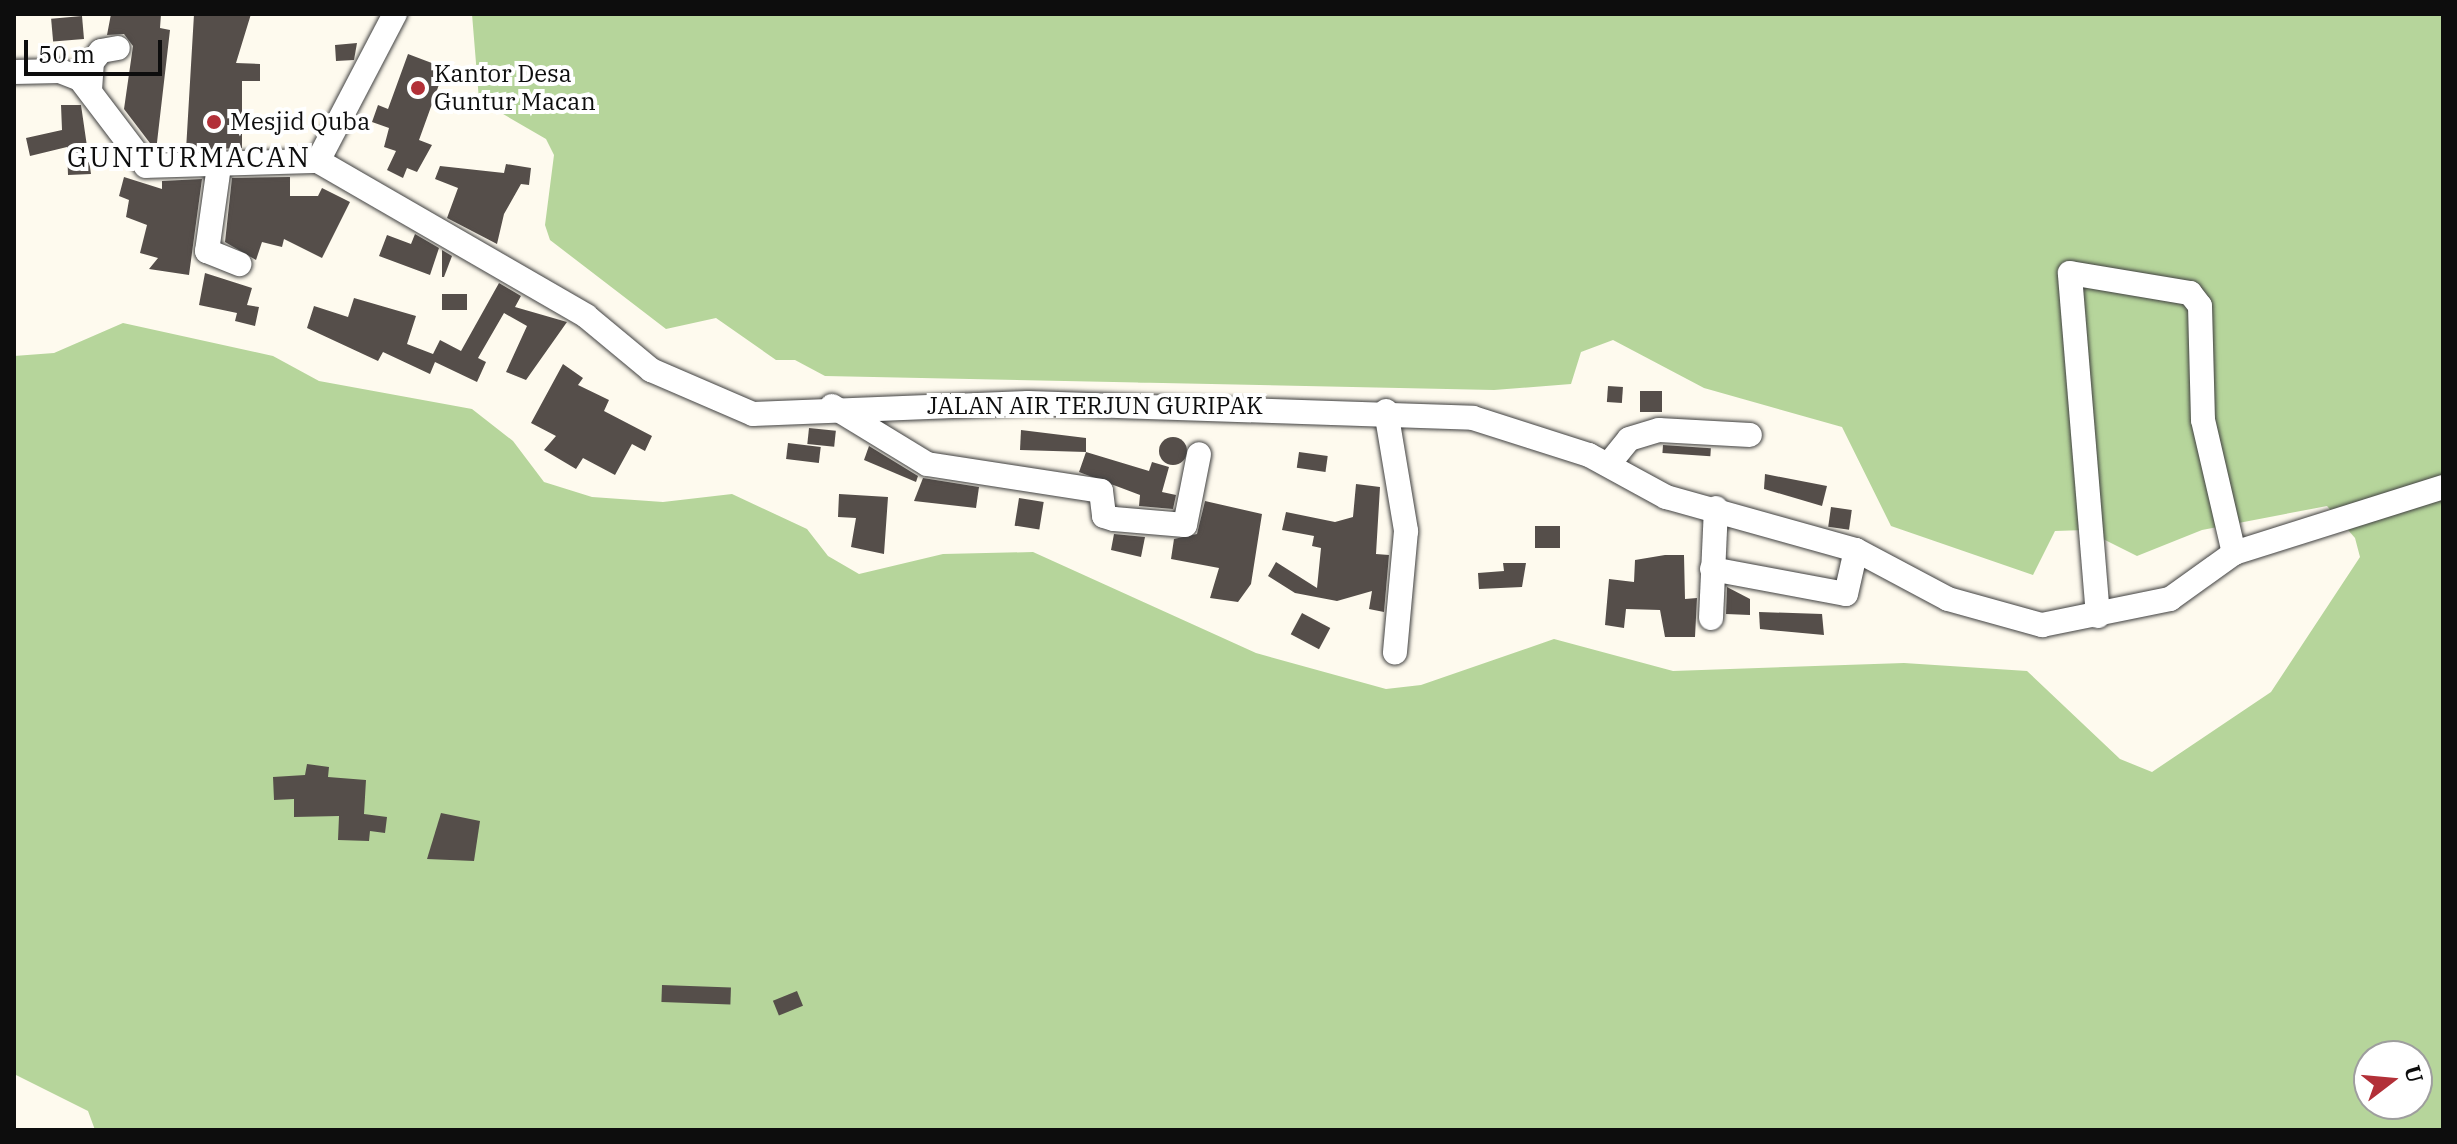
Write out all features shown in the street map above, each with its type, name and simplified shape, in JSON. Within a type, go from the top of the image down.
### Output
[{"type":"street","points":[[14,72],[67,72],[90,90],[141,164],[219,166],[318,161],[395,14]]},
{"type":"street","points":[[90,90],[92,62],[101,51],[118,48]]},
{"type":"street","name":"JALAN AIR TERJUN GURIPAK","points":[[318,161],[547,292],[651,370],[704,397],[753,414],[832,406],[1386,411],[1509,425],[1608,465],[1645,489],[1856,550],[1929,591],[2032,624],[2098,616],[2183,593],[2234,553]]},
{"type":"street","points":[[219,166],[207,251],[239,264]]},
{"type":"street","points":[[2098,616],[2070,273],[2190,293],[2200,306],[2203,420],[2234,553],[2443,487]]},
{"type":"street","points":[[832,406],[927,464],[1106,493],[1104,516],[1114,519],[1185,525],[1199,454]]},
{"type":"street","points":[[1386,411],[1406,531],[1395,653]]},
{"type":"street","points":[[1608,465],[1629,439],[1659,430],[1750,435]]},
{"type":"street","points":[[1711,618],[1716,508]]},
{"type":"street","points":[[1712,569],[1846,594],[1856,550]]},
{"type":"green space","points":[[472,14],[2443,14],[2443,1130],[95,1130],[88,1111],[14,1074],[14,356],[54,353],[123,323],[273,356],[319,381],[472,409],[513,441],[544,482],[592,497],[663,502],[732,494],[807,529],[828,556],[859,574],[943,554],[1033,552],[1256,653],[1386,689],[1421,685],[1554,639],[1673,671],[1904,663],[2027,671],[2120,759],[2152,772],[2271,692],[2360,557],[2355,538],[2327,506],[2202,530],[2137,556],[2085,530],[2055,531],[2033,575],[1891,526],[1842,427],[1704,388],[1613,340],[1581,352],[1571,384],[1494,390],[825,376],[795,360],[776,360],[716,318],[666,329],[550,240],[545,225],[554,155],[546,139],[479,100]]},
{"type":"building","points":[[111,14],[161,14],[160,28],[170,30],[156,151],[124,109],[133,46],[124,34],[107,35]]},
{"type":"building","points":[[194,14],[251,14],[236,63],[260,64],[260,81],[242,81],[242,148],[186,150]]},
{"type":"building","points":[[82,16],[84,39],[53,42],[51,19]]},
{"type":"building","points":[[357,43],[354,60],[336,61],[335,45]]},
{"type":"building","points":[[408,54],[445,68],[419,140],[432,145],[417,172],[407,168],[403,178],[387,170],[396,151],[384,147],[389,128],[372,122],[378,105],[388,109]]},
{"type":"building","points":[[61,105],[81,105],[91,174],[68,175],[67,147],[30,156],[26,138],[62,130]]},
{"type":"building","points":[[506,164],[531,168],[529,185],[521,184],[504,214],[497,244],[447,218],[458,188],[435,179],[440,166],[504,173]]},
{"type":"building","points":[[124,177],[162,189],[162,181],[202,179],[189,275],[149,269],[158,258],[140,253],[147,225],[126,217],[129,200],[119,196]]},
{"type":"building","points":[[290,177],[290,196],[318,196],[322,188],[350,202],[322,258],[284,239],[282,247],[262,242],[256,260],[225,242],[232,178]]},
{"type":"building","points":[[415,234],[439,248],[430,275],[379,256],[387,235],[411,244]]},
{"type":"building","points":[[442,250],[452,256],[444,277],[442,277]]},
{"type":"building","points":[[205,273],[252,288],[247,305],[259,307],[255,326],[235,321],[237,313],[199,305]]},
{"type":"building","points":[[499,283],[521,296],[515,307],[567,322],[526,380],[506,372],[527,326],[504,313],[478,358],[486,362],[477,382],[435,362],[430,374],[383,352],[378,361],[307,328],[314,306],[348,317],[354,298],[416,316],[407,344],[433,354],[440,340],[461,351]]},
{"type":"building","points":[[442,294],[467,294],[467,310],[442,310]]},
{"type":"building","points":[[563,364],[583,378],[578,385],[609,400],[604,411],[652,436],[645,451],[632,444],[615,475],[583,458],[576,469],[544,450],[556,436],[531,423]]},
{"type":"building","points":[[1608,386],[1623,387],[1622,403],[1607,402]]},
{"type":"building","points":[[1640,391],[1662,391],[1662,412],[1640,412]]},
{"type":"building","points":[[809,428],[836,431],[834,447],[807,444]]},
{"type":"building","points":[[1021,430],[1086,438],[1086,452],[1020,450]]},
{"type":"building","points":[[1173,437],[1183,441],[1187,451],[1183,461],[1173,465],[1163,461],[1159,451],[1163,441]]},
{"type":"building","points":[[788,443],[821,447],[819,463],[786,459]]},
{"type":"building","points":[[1663,445],[1711,448],[1710,456],[1662,453]]},
{"type":"building","points":[[869,446],[918,476],[916,482],[864,460]]},
{"type":"building","points":[[1086,452],[1149,471],[1152,462],[1169,467],[1162,492],[1176,495],[1173,509],[1139,506],[1140,495],[1079,472]]},
{"type":"building","points":[[1299,452],[1328,456],[1325,472],[1297,468]]},
{"type":"building","points":[[1765,474],[1827,486],[1822,506],[1764,489]]},
{"type":"building","points":[[923,478],[979,487],[976,508],[914,501]]},
{"type":"building","points":[[1356,484],[1380,487],[1376,554],[1389,555],[1384,612],[1369,609],[1372,591],[1337,601],[1295,593],[1268,576],[1276,562],[1317,588],[1321,548],[1312,546],[1314,536],[1282,530],[1286,512],[1335,522],[1353,517]]},
{"type":"building","points":[[839,494],[888,497],[884,554],[851,547],[856,518],[838,517]]},
{"type":"building","points":[[1019,498],[1044,502],[1039,530],[1015,526]]},
{"type":"building","points":[[1205,501],[1262,514],[1251,584],[1238,602],[1210,598],[1219,568],[1171,559],[1174,539],[1197,534]]},
{"type":"building","points":[[1831,507],[1852,510],[1849,530],[1828,527]]},
{"type":"building","points":[[1535,526],[1560,526],[1560,548],[1535,548]]},
{"type":"building","points":[[1114,534],[1145,537],[1141,557],[1111,550]]},
{"type":"building","points":[[1684,555],[1685,599],[1697,598],[1695,637],[1665,637],[1660,610],[1626,609],[1624,628],[1605,625],[1609,579],[1634,582],[1635,560]]},
{"type":"building","points":[[1503,563],[1526,563],[1522,587],[1479,589],[1478,573],[1504,571]]},
{"type":"building","points":[[1727,587],[1750,599],[1750,615],[1726,614]]},
{"type":"building","points":[[1759,612],[1822,614],[1824,635],[1760,629]]},
{"type":"building","points":[[1302,613],[1330,628],[1319,649],[1291,634]]},
{"type":"building","points":[[307,764],[329,767],[328,777],[366,780],[364,814],[387,817],[385,833],[370,831],[369,841],[338,840],[339,816],[294,817],[294,799],[274,800],[273,777],[305,775]]},
{"type":"building","points":[[441,813],[480,821],[474,861],[427,859]]},
{"type":"building","points":[[662,985],[731,987],[730,1004],[661,1002]]},
{"type":"building","points":[[797,991],[803,1006],[779,1016],[773,1001]]},
{"type":"place","name":"Kantor Desa Guntur Macan","points":[[418,88]]},
{"type":"place","name":"Mesjid Quba","points":[[214,122]]},
{"type":"district","name":"GUNTURMACAN","points":[[189,157]]}]
